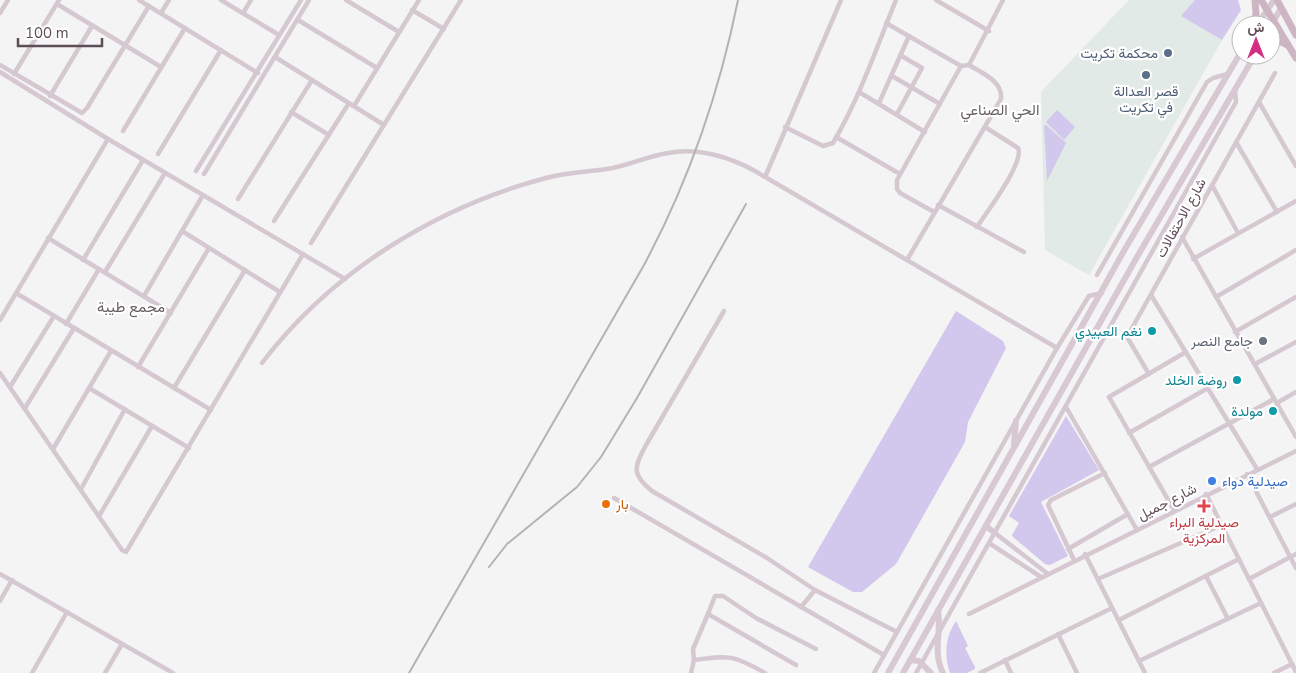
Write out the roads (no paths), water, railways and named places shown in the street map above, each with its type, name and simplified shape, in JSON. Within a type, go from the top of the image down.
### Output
[{"type":"main road","points":[[1255,0],[1256,15]]},
{"type":"main road","points":[[1261,0],[1269,15]]},
{"type":"main road","points":[[1263,15],[1275,0],[1296,35]]},
{"type":"main road","points":[[1277,15],[1281,8]]},
{"type":"main road","points":[[1281,35],[1296,58]]},
{"type":"main road","points":[[1281,42],[1289,46]]},
{"type":"main road","points":[[888,673],[1125,249],[1233,65]]},
{"type":"main road","points":[[902,673],[1137,257],[1250,65]]},
{"type":"main road","points":[[1125,249],[1137,257]]},
{"type":"main road","points":[[1014,446],[1016,421]]},
{"type":"main road","points":[[986,526],[995,534]]},
{"type":"main road","points":[[938,610],[941,628],[936,647],[938,661],[943,673]]},
{"type":"main road","points":[[910,660],[922,663],[931,673]]},
{"type":"street","points":[[0,13],[8,0]]},
{"type":"street","points":[[139,0],[263,76]]},
{"type":"street","points":[[161,13],[169,0]]},
{"type":"street","points":[[221,0],[279,35]]},
{"type":"street","points":[[243,13],[251,0]]},
{"type":"street","points":[[196,171],[301,0]]},
{"type":"street","points":[[204,174],[309,0]]},
{"type":"street","points":[[346,0],[399,32]]},
{"type":"street","points":[[274,222],[329,135],[377,68],[419,0]]},
{"type":"street","points":[[311,243],[461,0]]},
{"type":"street","points":[[765,177],[841,0]]},
{"type":"street","points":[[785,127],[823,146],[833,143],[860,92],[896,0]]},
{"type":"street","points":[[936,0],[989,31]]},
{"type":"street","points":[[969,65],[989,31],[1003,0]]},
{"type":"street","points":[[14,74],[58,2],[92,26],[161,67]]},
{"type":"street","points":[[0,65],[78,113],[85,111],[149,6]]},
{"type":"street","points":[[412,10],[444,28]]},
{"type":"street","points":[[298,20],[377,68]]},
{"type":"street","points":[[886,24],[961,66],[969,65],[996,83],[1001,89],[1001,99],[907,260]]},
{"type":"street","points":[[50,96],[92,26]]},
{"type":"street","points":[[123,131],[184,28]]},
{"type":"street","points":[[878,103],[909,36]]},
{"type":"street","points":[[158,154],[221,50]]},
{"type":"street","points":[[897,114],[922,68],[900,55]]},
{"type":"street","points":[[275,57],[384,125]]},
{"type":"street","points":[[934,212],[899,192],[896,183],[961,66]]},
{"type":"street","points":[[0,72],[108,139],[345,279]]},
{"type":"street","name":"شارع الاحتفالات","points":[[1148,374],[1127,337],[1275,73]]},
{"type":"street","points":[[1097,275],[1207,82],[1213,78],[1228,74]]},
{"type":"street","points":[[892,76],[940,104]]},
{"type":"street","points":[[238,199],[312,80]]},
{"type":"street","points":[[916,673],[1236,102],[1235,90]]},
{"type":"street","points":[[860,92],[925,132]]},
{"type":"street","points":[[1259,102],[1296,166]]},
{"type":"street","points":[[292,112],[329,135]]},
{"type":"street","points":[[977,226],[1001,191],[1019,160],[1020,154],[1018,148],[985,127]]},
{"type":"street","points":[[836,138],[900,174]]},
{"type":"street","points":[[0,320],[108,139]]},
{"type":"street","points":[[1236,142],[1277,212]]},
{"type":"street","points":[[262,363],[293,326],[345,279],[396,243],[441,218],[507,191],[555,176],[613,168],[671,152],[692,152],[735,161],[1057,348]]},
{"type":"street","points":[[84,260],[143,160]]},
{"type":"street","points":[[105,272],[165,172]]},
{"type":"street","points":[[1212,185],[1238,233]]},
{"type":"street","points":[[144,296],[203,195]]},
{"type":"street","points":[[1193,259],[1296,201]]},
{"type":"street","points":[[938,205],[1024,252]]},
{"type":"street","points":[[182,231],[280,292]]},
{"type":"street","points":[[1182,237],[1296,436]]},
{"type":"street","points":[[48,238],[171,313]]},
{"type":"street","points":[[138,367],[210,248]]},
{"type":"street","points":[[1216,297],[1296,250]]},
{"type":"street","points":[[0,373],[122,550],[128,551],[303,254]]},
{"type":"street","points":[[66,324],[99,269]]},
{"type":"street","points":[[174,388],[246,270]]},
{"type":"street","points":[[16,293],[211,410]]},
{"type":"street","points":[[874,673],[1057,348],[1089,296],[1102,293]]},
{"type":"street","points":[[1151,295],[1231,423],[1257,469]]},
{"type":"street","points":[[1235,332],[1296,297]]},
{"type":"street","points":[[724,311],[636,463],[636,473],[642,483],[652,491],[759,553],[816,590],[897,632]]},
{"type":"street","points":[[10,387],[54,316]]},
{"type":"street","points":[[25,408],[74,328]]},
{"type":"street","points":[[1255,364],[1296,342]]},
{"type":"street","points":[[53,449],[111,351]]},
{"type":"street","points":[[1174,510],[1109,397],[1186,352]]},
{"type":"street","points":[[89,388],[189,448]]},
{"type":"street","points":[[1130,433],[1208,388]]},
{"type":"street","points":[[1149,467],[1231,423],[1296,392]]},
{"type":"street","points":[[1066,407],[1137,530]]},
{"type":"street","points":[[81,489],[125,409]]},
{"type":"street","points":[[99,516],[152,426]]},
{"type":"street","name":"شارع جميل","points":[[970,614],[1085,554],[1296,451]]},
{"type":"street","points":[[1074,560],[1048,505],[1051,500],[1104,473]]},
{"type":"street","points":[[1247,474],[1296,568]]},
{"type":"street","points":[[1206,494],[1296,672]]},
{"type":"street","points":[[614,498],[884,656]]},
{"type":"street","points":[[1270,517],[1296,504]]},
{"type":"street","points":[[1068,549],[1128,514]]},
{"type":"street","points":[[1098,579],[1222,525]]},
{"type":"street","points":[[995,534],[1048,574]]},
{"type":"street","points":[[989,543],[1041,577]]},
{"type":"street","points":[[1085,554],[1145,673]]},
{"type":"street","points":[[1249,579],[1296,554]]},
{"type":"street","points":[[1118,620],[1239,559]]},
{"type":"street","points":[[0,574],[173,673]]},
{"type":"street","points":[[1206,576],[1228,619]]},
{"type":"street","points":[[0,601],[12,580]]},
{"type":"street","points":[[801,607],[816,590]]},
{"type":"street","points":[[690,673],[694,660],[693,649],[715,596],[723,596],[756,618],[816,648]]},
{"type":"street","points":[[1139,661],[1261,603]]},
{"type":"street","points":[[980,673],[1112,608]]},
{"type":"street","points":[[32,673],[67,612]]},
{"type":"street","points":[[708,614],[796,665]]},
{"type":"street","points":[[1058,634],[1077,673]]},
{"type":"street","points":[[105,673],[122,644]]},
{"type":"street","points":[[694,660],[723,656],[736,657],[765,673]]},
{"type":"street","points":[[1005,660],[1011,673]]},
{"type":"street","points":[[1274,673],[1292,664]]},
{"type":"railway","points":[[409,673],[644,265],[660,233],[689,169],[701,136],[722,69],[738,0]]},
{"type":"railway","points":[[489,567],[507,544],[577,487],[601,457],[637,398],[746,204]]},
{"type":"place","name":"محكمة تكريت","points":[[1168,53]]},
{"type":"place","name":"قصر العدالة في تكريت","points":[[1146,75]]},
{"type":"place","name":"نغم العبيدي","points":[[1152,331]]},
{"type":"place","name":"جامع النصر","points":[[1263,341]]},
{"type":"place","name":"روضة الخلد","points":[[1237,380]]},
{"type":"place","name":"مولدة","points":[[1273,411]]},
{"type":"place","name":"صيدلية دواء","points":[[1212,481]]},
{"type":"place","name":"بار","points":[[606,504]]},
{"type":"place","name":"صيدلية البراء المركزية","points":[[1204,506]]},
{"type":"district","name":"الحي الصناعي","points":[[1000,110]]},
{"type":"district","name":"مجمع طيبة","points":[[131,307]]}]
